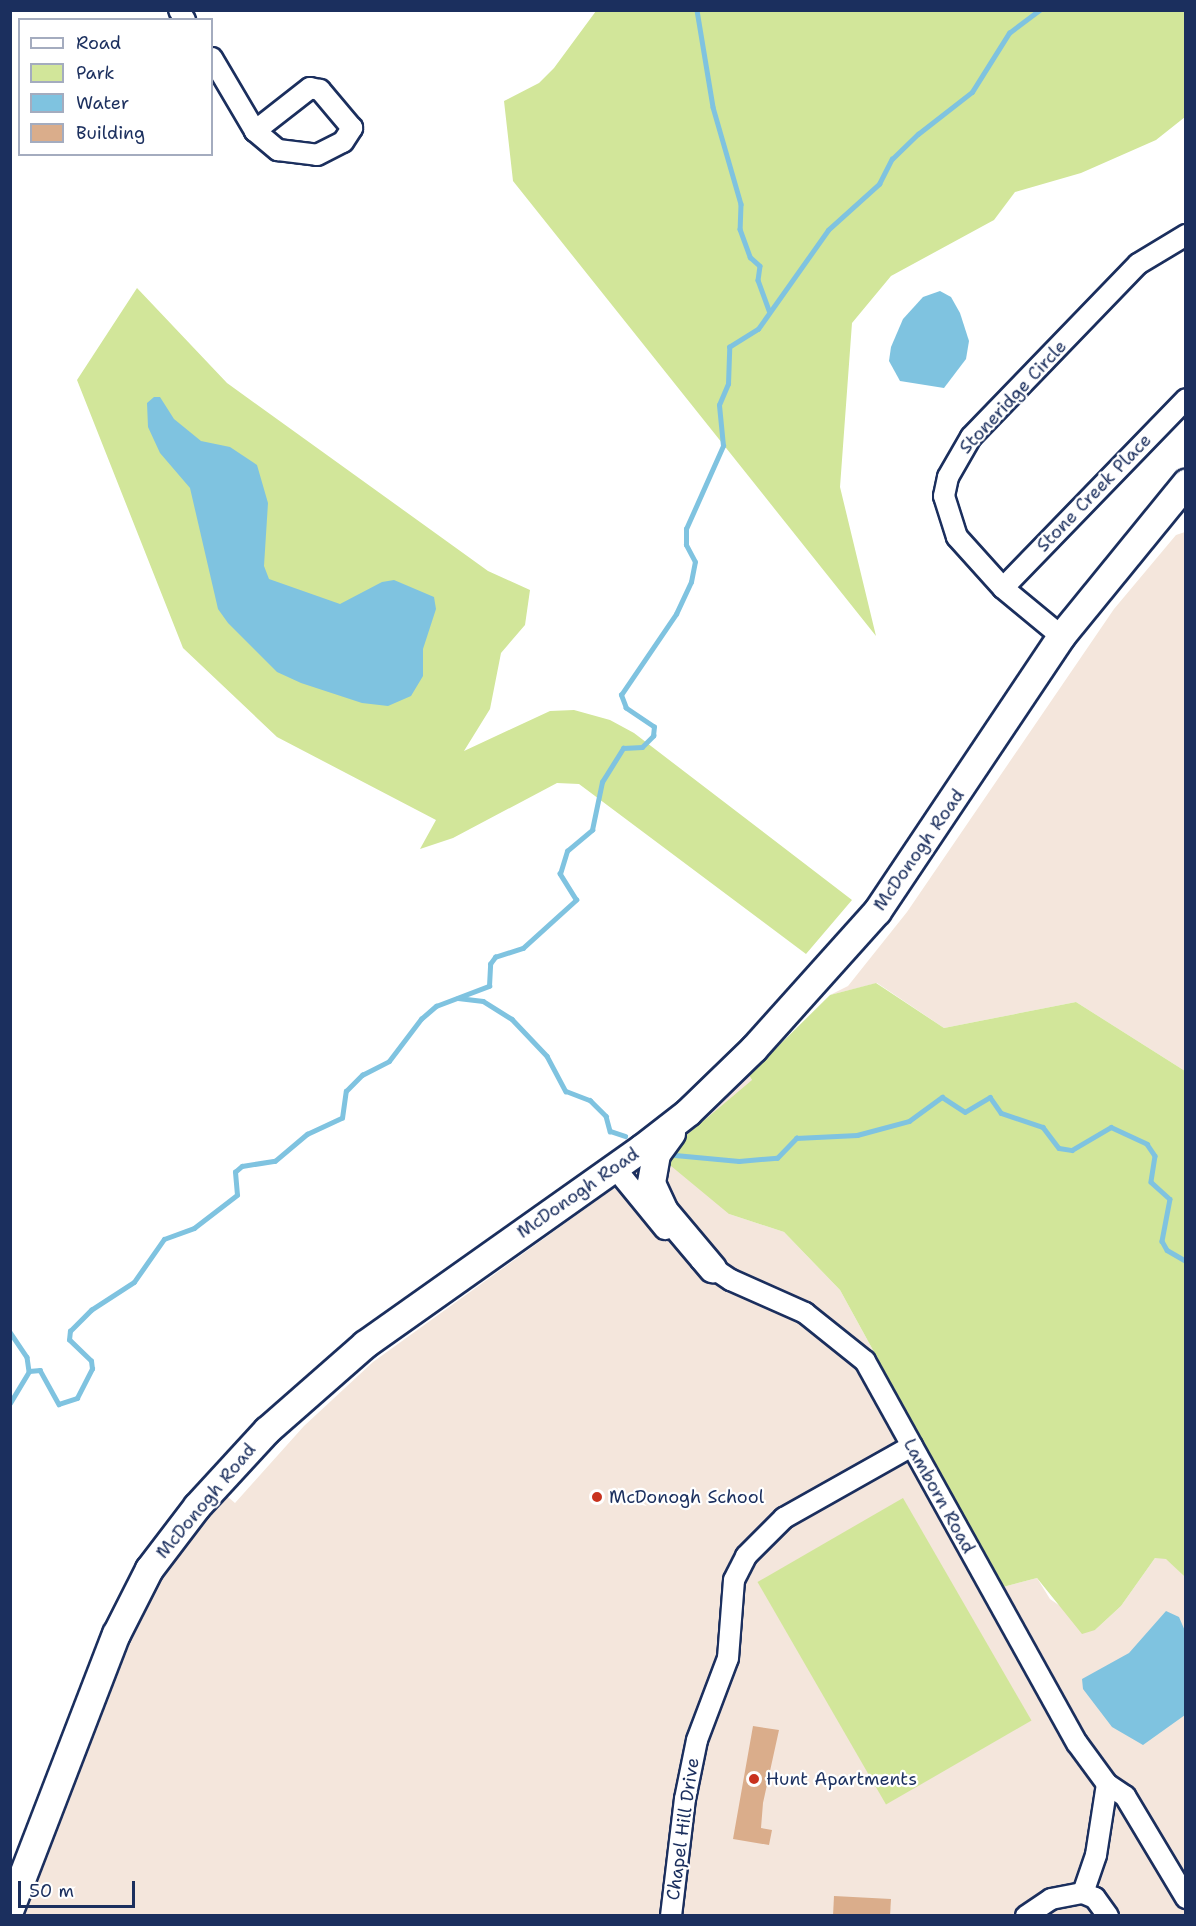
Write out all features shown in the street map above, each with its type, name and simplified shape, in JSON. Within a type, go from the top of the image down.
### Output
[{"type":"main road","name":"McDonogh Road","points":[[10,1908],[116,1634],[149,1569],[197,1506],[267,1430],[365,1344],[615,1168],[688,1112],[804,996],[877,911],[1061,636],[1185,483]]},
{"type":"main road","points":[[688,1112],[656,1154],[651,1183],[664,1210],[712,1268]]},
{"type":"street","points":[[213,60],[255,131],[278,150],[303,156],[331,150],[349,137],[352,128],[321,90],[310,88],[255,131]]},
{"type":"street","name":"Stoneridge Circle","points":[[1061,636],[1003,588],[969,554],[948,517],[944,496],[958,454],[1138,264],[1185,235]]},
{"type":"street","name":"Stone Creek Place","points":[[1003,588],[1185,399]]},
{"type":"street","name":"Lamborn Road","points":[[615,1168],[670,1235],[712,1268],[805,1313],[840,1336],[865,1361],[1077,1743],[1107,1784],[1125,1796],[1185,1898]]},
{"type":"street","name":"Chapel Hill Drive","points":[[671,1916],[687,1789],[697,1740],[728,1658],[734,1580],[746,1556],[784,1518],[912,1446]]},
{"type":"street","points":[[1083,1893],[1096,1855],[1107,1784]]},
{"type":"street","points":[[1026,1916],[1051,1899],[1083,1893],[1095,1898],[1108,1916]]},
{"type":"shaded area","points":[[1185,532],[1185,1071],[1076,1002],[944,1028],[877,983],[830,995],[848,986],[907,912],[1114,609],[1176,535]]},
{"type":"shaded area","name":"McDonogh School","points":[[749,1075],[752,1080],[729,1214],[784,1232],[840,1290],[1003,1587],[1037,1578],[1050,1599],[1095,1630],[1121,1606],[1155,1558],[1166,1558],[1185,1577],[1185,1915],[14,1916],[121,1641],[154,1579],[221,1491],[235,1503],[304,1426],[373,1362],[614,1188],[612,1184]]},
{"type":"green space","points":[[596,11],[1185,11],[1185,117],[1156,140],[1081,173],[1015,192],[994,220],[891,276],[852,323],[840,487],[876,636],[513,181],[504,101],[539,83],[554,68]]},
{"type":"green space","points":[[137,288],[227,383],[488,571],[530,590],[525,625],[501,653],[490,709],[464,751],[550,711],[574,710],[610,720],[634,733],[852,900],[806,954],[579,784],[557,783],[453,838],[420,849],[436,820],[277,737],[183,648],[77,380]]},
{"type":"green space","points":[[876,983],[944,1028],[1076,1002],[1185,1071],[1185,1577],[1166,1559],[1155,1558],[1121,1606],[1095,1630],[1082,1634],[1037,1578],[1003,1587],[840,1290],[784,1232],[729,1214],[665,1161],[682,1139],[752,1080],[749,1075],[830,995]]},
{"type":"green space","points":[[903,1498],[1032,1721],[886,1805],[758,1582]]},
{"type":"water","points":[[940,291],[951,297],[960,313],[969,341],[966,359],[944,388],[900,381],[889,361],[891,347],[903,319],[923,297]]},
{"type":"water","points":[[154,397],[160,397],[174,419],[201,441],[230,447],[257,465],[268,503],[264,566],[269,579],[340,604],[382,582],[394,580],[434,597],[436,609],[423,649],[423,676],[411,696],[388,706],[362,703],[301,683],[277,672],[228,623],[218,609],[190,488],[160,453],[148,427],[147,403]]},
{"type":"water","points":[[1166,1611],[1179,1617],[1185,1631],[1185,1715],[1143,1745],[1112,1727],[1083,1689],[1082,1679],[1129,1653]]},
{"type":"building","name":"Hunt Apartments","points":[[753,1726],[779,1730],[763,1803],[761,1828],[772,1830],[769,1845],[733,1839]]},
{"type":"building","points":[[834,1896],[891,1899],[890,1916],[833,1916]]},
{"type":"waterway","points":[[697,10],[713,107],[741,204],[740,229],[750,257],[760,266],[758,280],[769,310]]},
{"type":"waterway","points":[[10,1403],[29,1371],[40,1370],[59,1404],[77,1398],[92,1369],[91,1361],[69,1340],[70,1331],[91,1310],[134,1282],[164,1239],[194,1228],[237,1195],[235,1172],[242,1166],[275,1161],[307,1134],[342,1118],[346,1091],[362,1075],[389,1061],[421,1019],[436,1006],[489,986],[490,964],[495,957],[523,948],[576,900],[560,874],[567,851],[592,830],[602,782],[623,748],[642,747],[653,736],[654,727],[626,708],[621,695],[676,614],[691,582],[695,562],[686,545],[686,529],[723,446],[719,405],[728,384],[729,347],[758,329],[828,230],[879,184],[892,159],[918,134],[972,92],[1009,33],[1039,10]]},
{"type":"waterway","points":[[458,998],[483,1001],[512,1019],[547,1056],[566,1091],[590,1100],[606,1116],[610,1131],[625,1136]]},
{"type":"waterway","points":[[675,1155],[739,1161],[777,1158],[796,1138],[857,1135],[909,1121],[942,1097],[965,1112],[990,1097],[1001,1113],[1043,1127],[1059,1148],[1072,1150],[1111,1127],[1147,1144],[1155,1156],[1151,1182],[1170,1199],[1162,1241],[1167,1250],[1186,1261]]},
{"type":"waterway","points":[[10,1332],[27,1357],[29,1371]]},
{"type":"place","name":"McDonogh School","points":[[597,1497]]},
{"type":"place","name":"Hunt Apartments","points":[[754,1779]]}]
